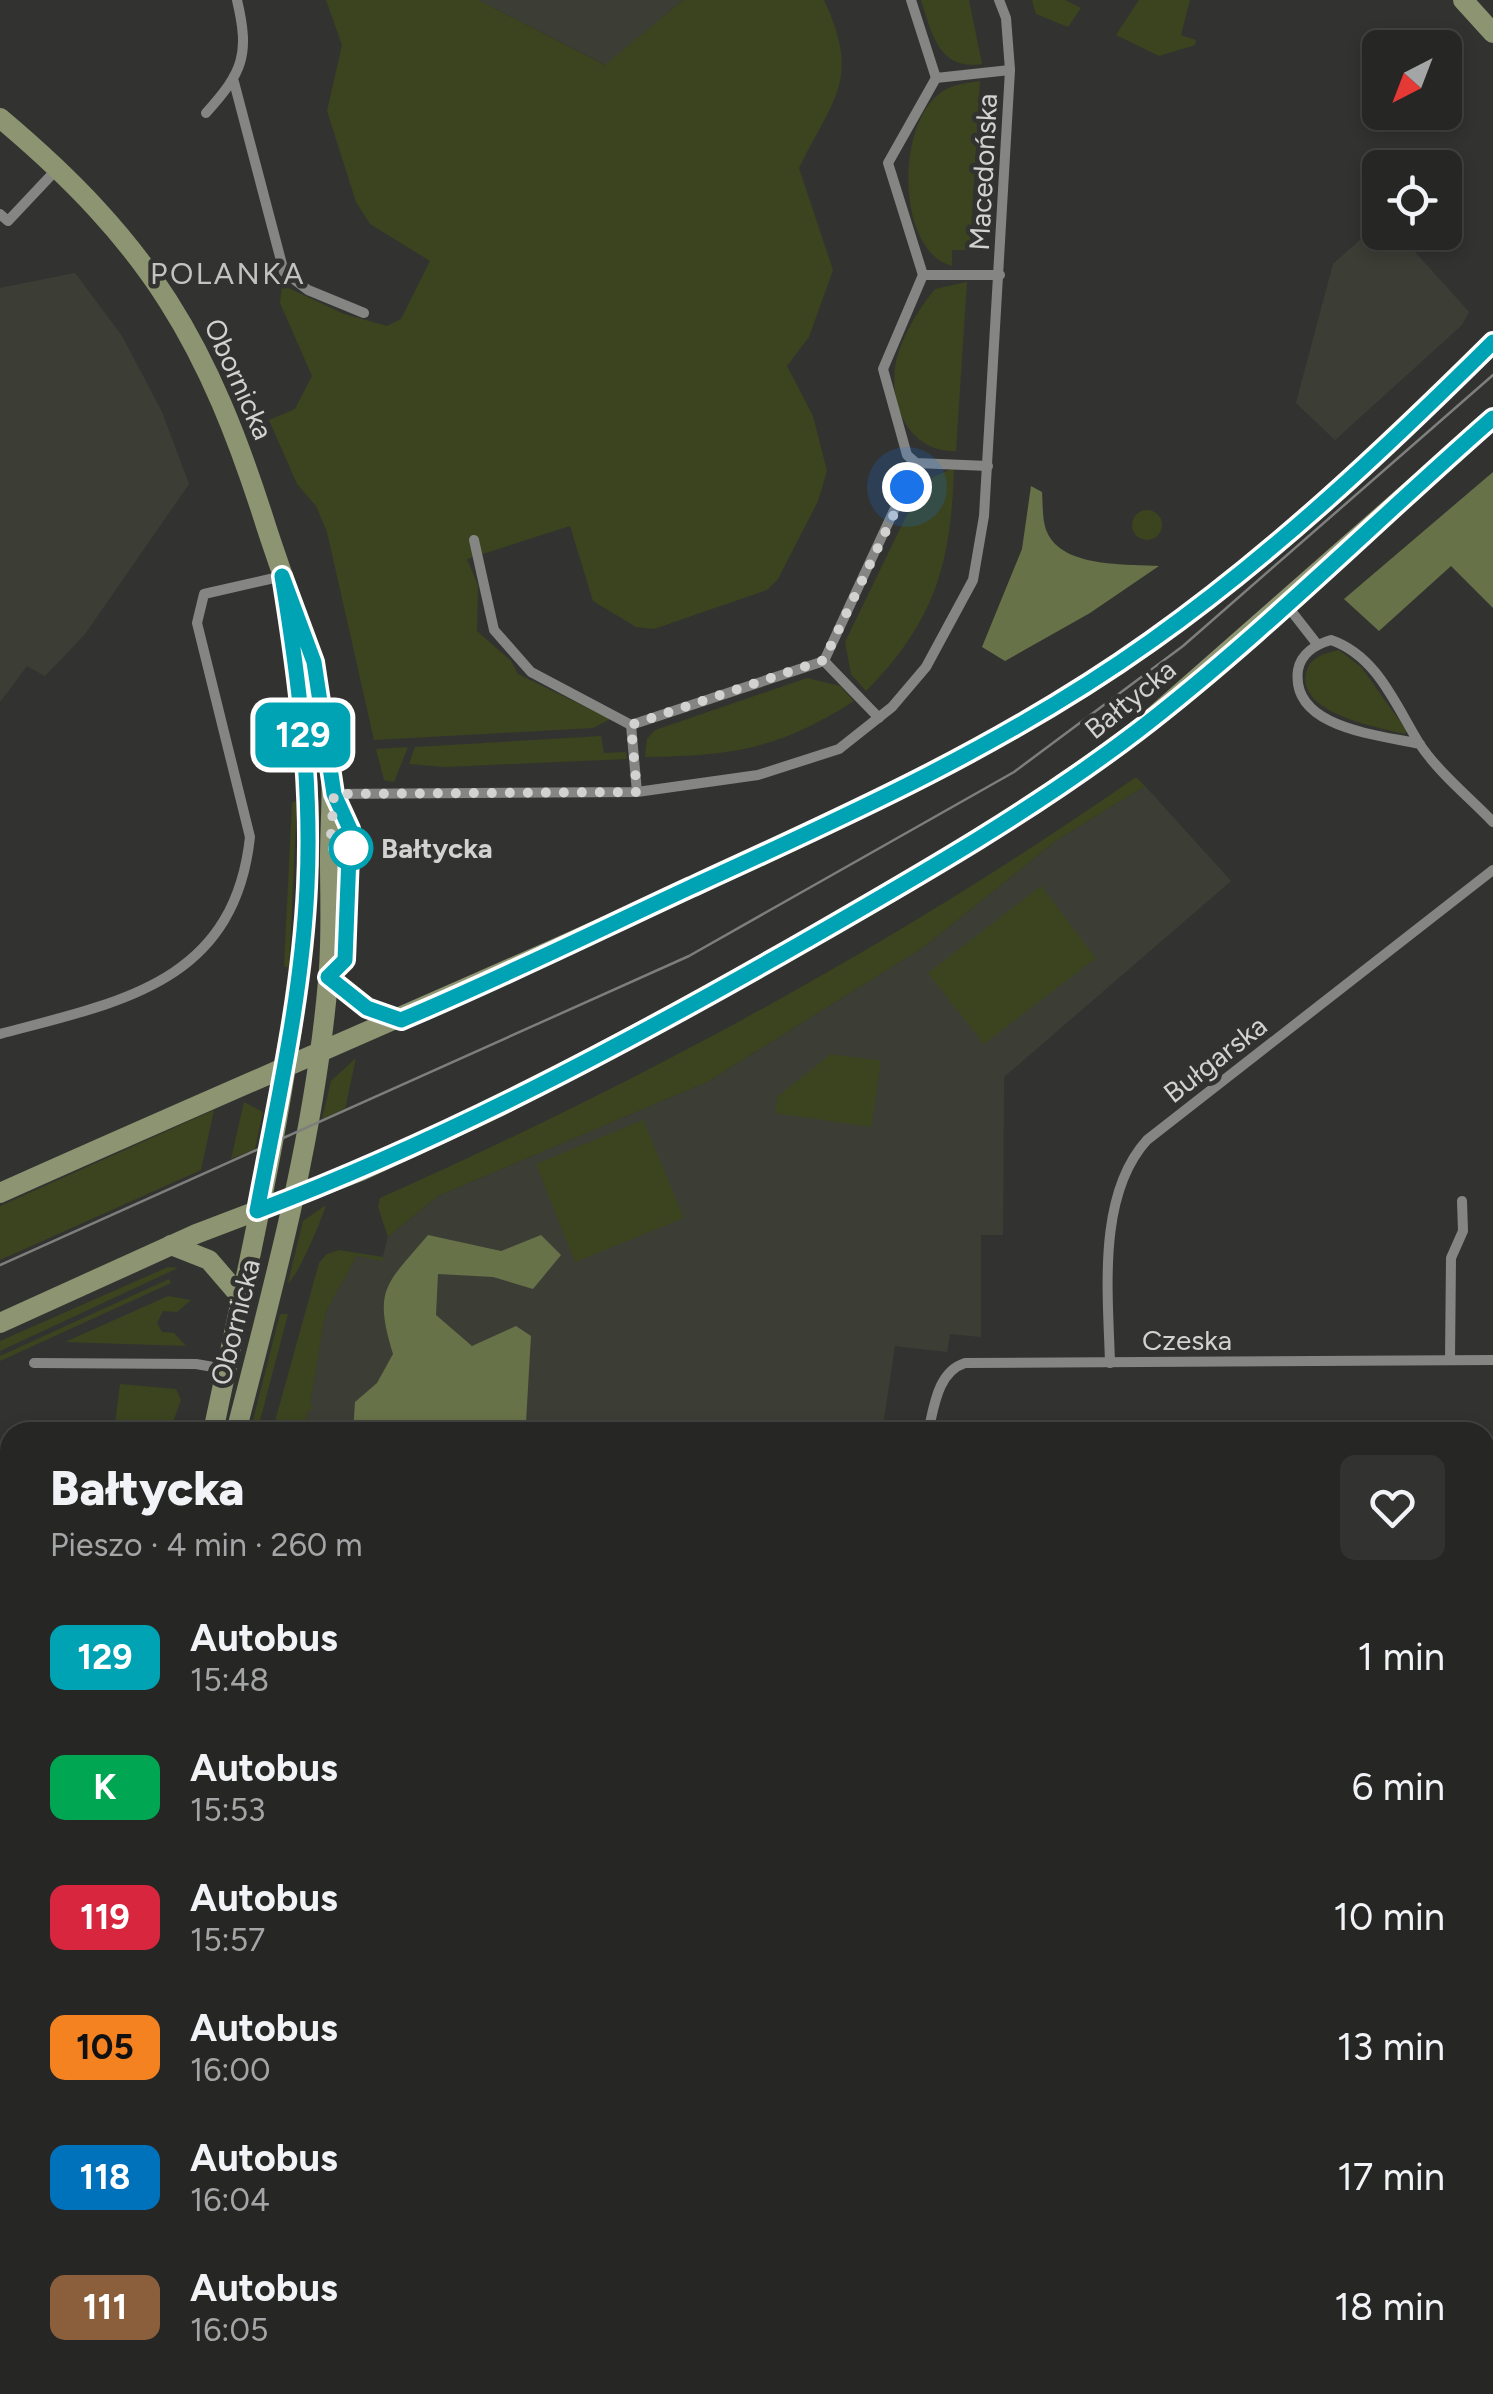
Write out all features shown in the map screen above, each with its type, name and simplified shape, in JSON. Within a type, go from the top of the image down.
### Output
[{"type":"main road","points":[[1463,0],[1493,33]]},
{"type":"main road","name":"Obornicka","points":[[0,118],[112,222],[142,259],[208,366],[314,662],[334,794],[328,977],[320,1054],[293,1197],[238,1422]]},
{"type":"main road","name":"Bałtycka","points":[[0,1193],[401,1020],[857,812],[1056,703],[1150,642],[1234,579],[1411,422],[1493,342]]},
{"type":"main road","name":"Bałtycka","points":[[0,1322],[171,1246],[361,1171],[551,1082],[895,890],[1095,762],[1286,603],[1493,418]]},
{"type":"main road","name":"Obornicka","points":[[215,1422],[284,1068],[307,890],[308,795],[298,679],[282,576]]},
{"type":"main road","points":[[328,977],[367,1008],[401,1020]]},
{"type":"main road","points":[[171,1246],[209,1260],[240,1296]]},
{"type":"street","points":[[236,0],[245,34],[234,82],[284,272],[308,290],[364,313]]},
{"type":"street","name":"Macedońska","points":[[911,0],[936,78],[888,163],[923,274],[1000,275]]},
{"type":"street","name":"Macedońska","points":[[308,795],[637,792],[758,775],[839,748],[878,718],[926,667],[973,580],[988,466],[1010,70],[1006,18],[999,0]]},
{"type":"street","name":"Macedońska","points":[[936,78],[1010,70]]},
{"type":"street","points":[[206,113],[234,82]]},
{"type":"street","points":[[0,214],[8,221],[58,168]]},
{"type":"street","points":[[923,274],[883,369],[907,455],[916,464],[988,466]]},
{"type":"street","points":[[474,540],[494,630],[500,638],[532,672],[631,725],[824,660],[916,464]]},
{"type":"street","points":[[0,1034],[127,997],[168,978],[187,966],[223,922],[247,863],[250,837],[198,623],[204,594],[282,576]]},
{"type":"street","points":[[1286,603],[1318,644]]},
{"type":"street","points":[[1420,744],[1357,730],[1313,711],[1300,689],[1298,668],[1318,644],[1332,640],[1356,648],[1410,722],[1420,744],[1491,817]]},
{"type":"street","points":[[824,660],[878,718]]},
{"type":"street","points":[[631,725],[637,792]]},
{"type":"street","name":"Bułgarska","points":[[1110,1362],[1111,1234],[1118,1191],[1133,1155],[1147,1140],[1493,870]]},
{"type":"street","points":[[1450,1360],[1451,1258],[1463,1231],[1462,1201]]},
{"type":"street","name":"Czeska","points":[[931,1422],[943,1381],[956,1366],[1493,1360]]},
{"type":"street","points":[[34,1363],[196,1364],[226,1369]]},
{"type":"shaded area","points":[[478,0],[683,0],[606,65]]},
{"type":"shaded area","points":[[1362,238],[1362,250],[1413,250],[1469,312],[1462,325],[1335,440],[1296,403],[1333,264]]},
{"type":"shaded area","points":[[75,273],[122,336],[162,412],[189,484],[85,634],[45,676],[27,666],[0,702],[0,288]]},
{"type":"shaded area","points":[[1145,786],[1231,881],[1004,1077],[1003,1235],[981,1235],[981,1337],[950,1334],[947,1352],[895,1346],[884,1422],[306,1422],[308,1410],[313,1410],[309,1403],[326,1311],[357,1256],[382,1260],[388,1237],[438,1196],[707,1082],[924,947],[1057,840]]},
{"type":"green space","points":[[326,0],[478,0],[605,65],[683,0],[824,0],[835,27],[842,69],[838,87],[799,168],[833,270],[809,337],[787,366],[813,416],[827,471],[818,501],[778,579],[767,590],[654,629],[636,627],[593,601],[570,526],[467,559],[478,585],[477,631],[511,661],[518,674],[610,719],[593,728],[374,740],[327,532],[316,506],[297,484],[269,420],[295,409],[312,376],[280,303],[282,285],[344,314],[387,326],[401,319],[430,261],[370,224],[356,202],[327,111],[342,45]]},
{"type":"green space","points":[[921,0],[969,0],[982,64],[967,65],[947,56],[934,37]]},
{"type":"green space","points":[[1032,0],[1065,0],[1081,8],[1068,27],[1036,14]]},
{"type":"green space","points":[[1139,0],[1190,0],[1181,35],[1196,40],[1195,45],[1159,56],[1116,35]]},
{"type":"green space","points":[[980,81],[970,250],[952,250],[952,266],[934,256],[921,237],[908,185],[910,157],[916,130],[927,107],[947,89]]},
{"type":"green space","points":[[967,282],[956,451],[938,449],[923,442],[903,418],[894,385],[895,368],[906,335],[935,289]]},
{"type":"green space","points":[[954,468],[949,534],[935,589],[908,640],[866,691],[851,674],[845,642],[915,498],[933,477]]},
{"type":"green space","points":[[1493,472],[1493,608],[1451,566],[1379,631],[1344,599]]},
{"type":"green space","points":[[1031,486],[1042,492],[1047,532],[1066,552],[1097,562],[1159,566],[1090,613],[1005,661],[982,647],[1022,549]]},
{"type":"green space","points":[[1147,510],[1158,514],[1162,525],[1158,536],[1147,540],[1136,536],[1132,525],[1136,514]]},
{"type":"green space","points":[[1339,650],[1361,667],[1407,731],[1404,734],[1340,716],[1313,697],[1306,685],[1309,665],[1320,656]]},
{"type":"green space","points":[[807,678],[840,686],[854,701],[802,730],[754,747],[704,755],[645,757],[647,739],[655,730]]},
{"type":"green space","points":[[601,736],[604,753],[626,752],[627,759],[444,767],[409,764],[415,747]]},
{"type":"green space","points":[[408,747],[394,782],[384,780],[376,749]]},
{"type":"green space","points":[[1136,777],[1145,786],[1057,840],[924,947],[707,1082],[438,1196],[388,1237],[378,1207],[380,1198],[576,1106],[768,1006],[955,896]]},
{"type":"green space","points":[[297,801],[289,968],[284,966],[292,803]]},
{"type":"green space","points":[[1041,886],[1096,958],[984,1044],[928,973]]},
{"type":"green space","points":[[831,1054],[881,1061],[871,1127],[775,1113],[778,1096]]},
{"type":"green space","points":[[356,1058],[345,1109],[322,1119],[331,1081]]},
{"type":"green space","points":[[244,1102],[263,1112],[255,1149],[231,1159]]},
{"type":"green space","points":[[214,1110],[201,1170],[0,1260],[0,1206]]},
{"type":"green space","points":[[643,1120],[684,1218],[575,1262],[536,1164]]},
{"type":"green space","points":[[326,1205],[303,1260],[288,1283],[303,1221]]},
{"type":"green space","points":[[428,1235],[501,1251],[541,1235],[561,1255],[533,1289],[493,1277],[438,1274],[436,1315],[472,1346],[516,1326],[531,1336],[526,1422],[354,1422],[355,1402],[377,1383],[393,1354],[384,1301],[402,1265]]},
{"type":"green space","points":[[339,1250],[383,1257],[383,1261],[357,1256],[326,1311],[310,1402],[313,1410],[308,1410],[306,1422],[275,1422],[319,1263],[327,1254]]},
{"type":"green space","points":[[168,1267],[178,1268],[0,1351],[0,1341]]},
{"type":"green space","points":[[169,1279],[171,1283],[0,1361],[0,1356]]},
{"type":"green space","points":[[168,1296],[191,1300],[177,1312],[163,1311],[157,1323],[162,1332],[174,1333],[186,1346],[65,1342]]},
{"type":"green space","points":[[280,1314],[288,1314],[260,1422],[253,1422]]},
{"type":"green space","points":[[120,1384],[176,1389],[181,1400],[173,1422],[115,1422]]},
{"type":"tram line","points":[[0,1265],[689,956],[1014,772],[1183,646],[1493,375]]},
{"type":"bus line","name":"129","points":[[1493,342],[1411,422],[1234,579],[1150,642],[1056,703],[984,746],[857,812],[401,1020],[367,1008],[328,977],[345,960],[352,870],[350,829],[334,794],[314,662],[282,576],[298,679],[308,795],[307,890],[297,988],[257,1211],[361,1171],[551,1082],[895,890],[1032,806],[1138,731],[1493,418]]},
{"type":"place","name":"Bałtycka","points":[[351,848]]},
{"type":"district","name":"POLANKA","points":[[228,273]]},
{"type":"route","points":[[351,848],[330,849],[334,794],[522,796],[637,792],[631,725],[824,660],[907,487]]}]
